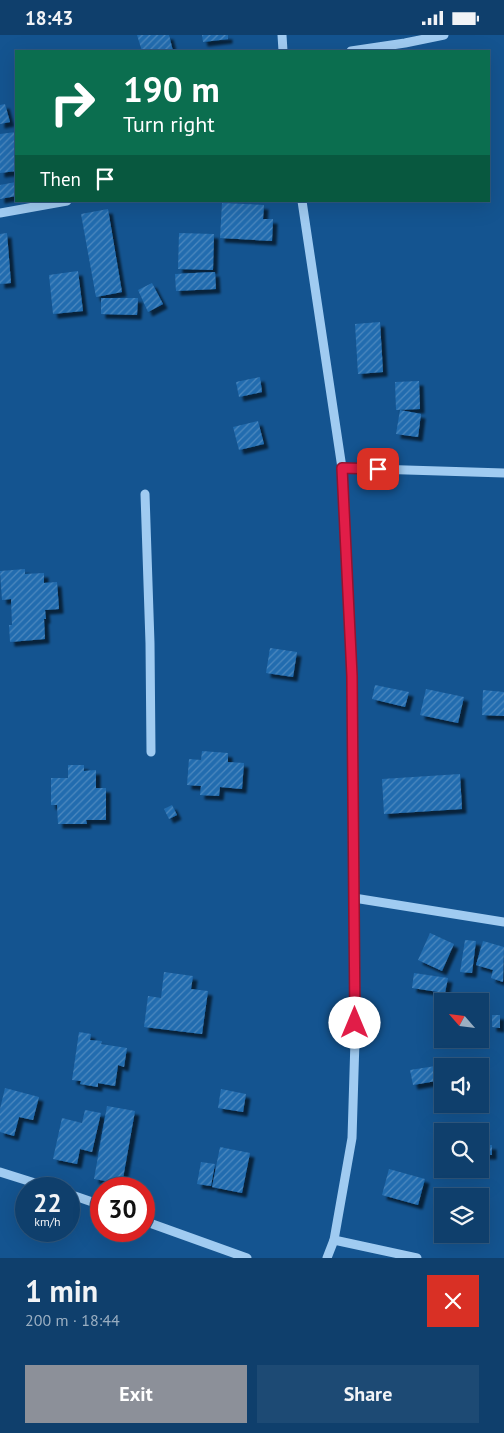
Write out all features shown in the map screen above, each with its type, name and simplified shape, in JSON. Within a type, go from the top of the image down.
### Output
[{"type":"street","points":[[282,35],[283,50]]},
{"type":"street","points":[[358,50],[444,35]]},
{"type":"street","points":[[0,213],[61,202]]},
{"type":"street","points":[[302,202],[342,468],[352,676],[355,1040],[352,1138],[334,1240],[327,1258]]},
{"type":"street","points":[[342,468],[504,473]]},
{"type":"street","points":[[145,494],[152,752]]},
{"type":"street","points":[[354,898],[504,922]]},
{"type":"street","points":[[0,1172],[16,1177]]},
{"type":"street","points":[[155,1225],[247,1258]]},
{"type":"street","points":[[334,1240],[417,1258]]},
{"type":"building","points":[[137,35],[169,35],[173,50],[142,50]]},
{"type":"building","points":[[202,35],[228,35],[228,39],[203,42]]},
{"type":"building","points":[[5,104],[10,122],[0,124],[0,105]]},
{"type":"building","points":[[15,132],[15,171],[0,173],[0,134]]},
{"type":"building","points":[[15,182],[15,196],[0,199],[0,185]]},
{"type":"building","points":[[222,203],[264,205],[263,219],[273,219],[272,241],[220,238]]},
{"type":"building","points":[[108,209],[122,292],[96,297],[81,214]]},
{"type":"building","points":[[7,233],[11,283],[0,284],[0,234]]},
{"type":"building","points":[[179,233],[214,234],[213,270],[178,269]]},
{"type":"building","points":[[78,271],[83,311],[53,314],[49,275]]},
{"type":"building","points":[[215,272],[216,289],[176,291],[175,274]]},
{"type":"building","points":[[152,283],[163,304],[148,312],[138,290]]},
{"type":"building","points":[[101,298],[138,298],[137,315],[101,314]]},
{"type":"building","points":[[380,322],[383,372],[358,374],[355,324]]},
{"type":"building","points":[[260,377],[262,392],[239,397],[236,382]]},
{"type":"building","points":[[419,381],[420,409],[396,410],[395,382]]},
{"type":"building","points":[[400,410],[421,414],[418,437],[396,434]]},
{"type":"building","points":[[258,421],[264,444],[239,450],[233,427]]},
{"type":"building","points":[[25,569],[25,574],[44,573],[44,583],[57,582],[59,609],[45,610],[45,639],[10,642],[9,625],[12,625],[11,599],[2,600],[0,571]]},
{"type":"building","points":[[270,648],[297,652],[293,677],[266,673]]},
{"type":"building","points":[[375,685],[409,692],[405,707],[372,699]]},
{"type":"building","points":[[426,689],[464,697],[458,723],[420,715]]},
{"type":"building","points":[[483,690],[504,692],[504,716],[482,715]]},
{"type":"building","points":[[202,751],[228,753],[228,762],[244,763],[242,789],[220,787],[219,796],[200,795],[201,786],[187,785],[189,759],[201,760]]},
{"type":"building","points":[[68,765],[84,765],[84,771],[96,770],[96,788],[106,788],[106,820],[86,820],[87,824],[58,824],[57,805],[51,805],[51,778],[68,778]]},
{"type":"building","points":[[460,774],[462,809],[384,814],[382,779]]},
{"type":"building","points":[[172,805],[177,815],[169,819],[164,809]]},
{"type":"building","points":[[430,933],[454,944],[442,971],[418,960]]},
{"type":"building","points":[[465,940],[476,941],[472,973],[460,972]]},
{"type":"building","points":[[483,941],[504,947],[503,982],[491,978],[493,970],[476,965]]},
{"type":"building","points":[[164,972],[193,976],[191,989],[208,991],[202,1034],[144,1027],[148,996],[161,998]]},
{"type":"building","points":[[414,973],[448,978],[445,993],[412,988]]},
{"type":"building","points":[[492,1015],[500,1015],[500,1028],[492,1027]]},
{"type":"building","points":[[79,1032],[91,1034],[90,1040],[102,1041],[101,1044],[127,1048],[124,1067],[118,1065],[115,1086],[98,1083],[98,1087],[80,1084],[81,1081],[72,1080]]},
{"type":"building","points":[[434,1066],[434,1081],[413,1085],[410,1070]]},
{"type":"building","points":[[5,1088],[39,1097],[33,1120],[19,1117],[14,1136],[0,1132],[0,1109]]},
{"type":"building","points":[[221,1089],[246,1094],[243,1112],[218,1108]]},
{"type":"building","points":[[107,1106],[135,1111],[123,1177],[94,1177]]},
{"type":"building","points":[[85,1110],[101,1113],[92,1152],[80,1149],[77,1164],[53,1159],[62,1118],[82,1123]]},
{"type":"building","points":[[489,1145],[492,1145],[492,1155],[489,1155]]},
{"type":"building","points":[[220,1147],[250,1153],[242,1193],[212,1187]]},
{"type":"building","points":[[201,1162],[215,1164],[211,1186],[197,1184]]},
{"type":"building","points":[[389,1169],[425,1179],[418,1205],[382,1195]]},
{"type":"route","points":[[355,1023],[352,676],[342,468],[378,469]]}]
